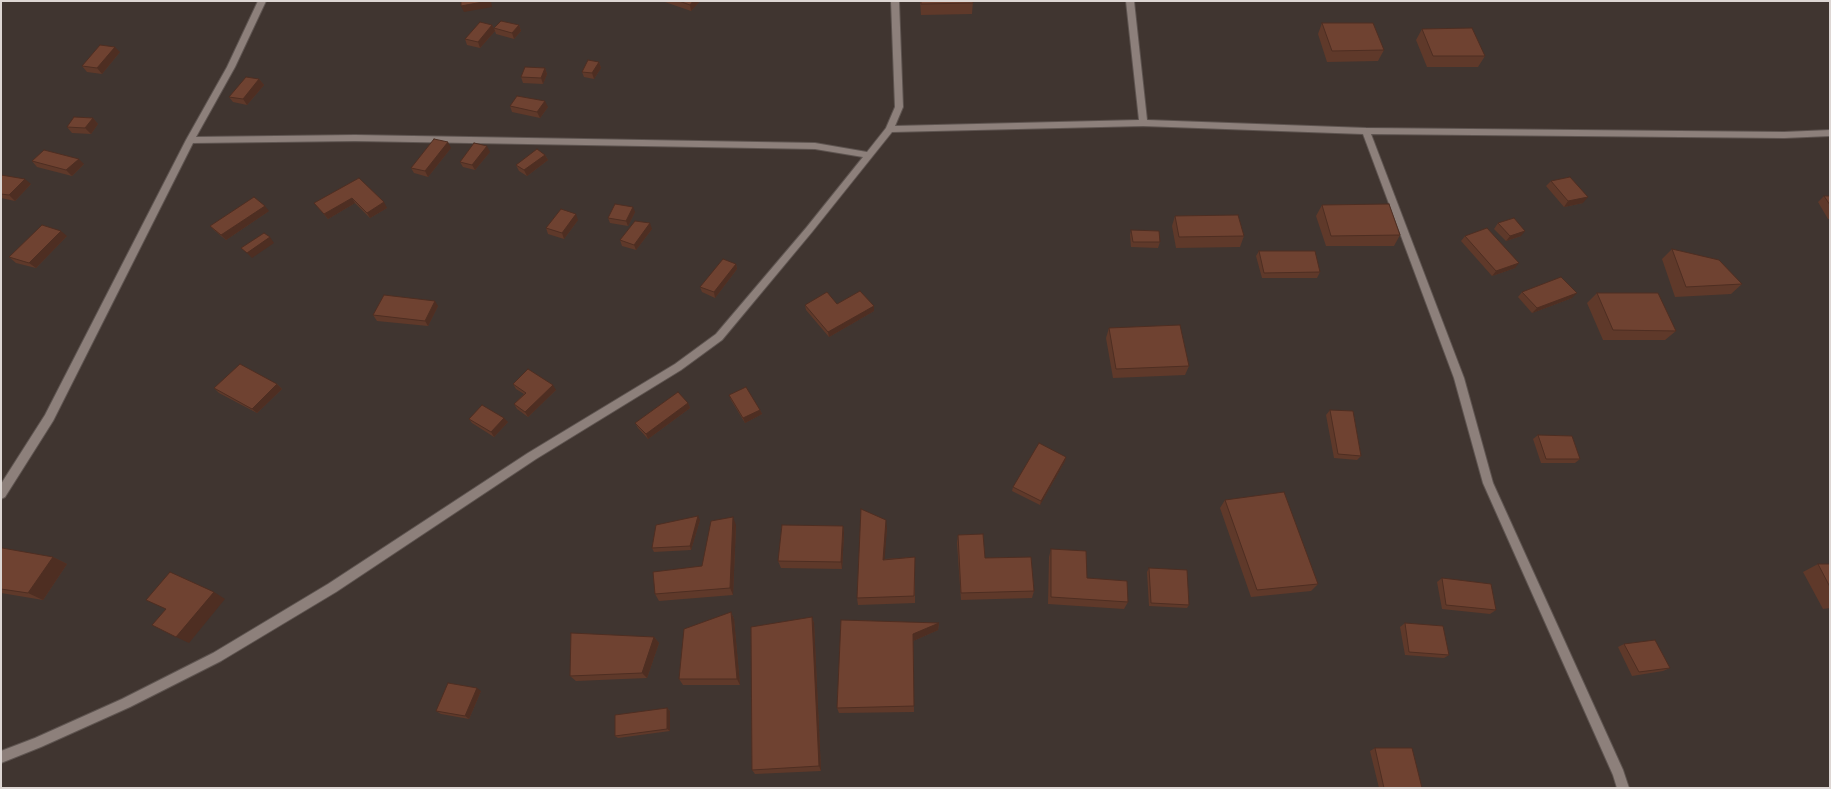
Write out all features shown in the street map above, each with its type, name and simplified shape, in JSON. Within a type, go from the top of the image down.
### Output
[{"type":"street","points":[[1,494],[49,418],[190,140],[231,67],[262,1]]},
{"type":"street","points":[[1,757],[37,744],[217,657],[332,588],[532,456],[678,367],[719,338],[809,230],[890,128],[898,107],[895,1]]},
{"type":"street","points":[[1130,1],[1143,123]]},
{"type":"street","points":[[890,128],[1143,123],[1366,131],[1784,135],[1830,133]]},
{"type":"street","points":[[1366,131],[1459,378],[1488,483],[1615,765],[1623,788]]},
{"type":"street","points":[[190,140],[355,138],[815,146],[868,154]]},
{"type":"building","points":[[461,1],[488,1],[461,6]]},
{"type":"building","points":[[679,1],[693,1],[690,5]]},
{"type":"building","points":[[921,1],[973,1],[973,3],[921,4]]},
{"type":"building","points":[[501,21],[519,25],[512,33],[494,28]]},
{"type":"building","points":[[480,22],[492,25],[478,42],[465,39]]},
{"type":"building","points":[[1322,23],[1373,23],[1384,50],[1332,51]]},
{"type":"building","points":[[1472,28],[1485,56],[1433,56],[1422,29]]},
{"type":"building","points":[[100,45],[115,47],[97,68],[82,66]]},
{"type":"building","points":[[588,60],[599,62],[592,73],[582,72]]},
{"type":"building","points":[[525,67],[545,68],[541,78],[521,77]]},
{"type":"building","points":[[246,77],[259,79],[243,99],[229,97]]},
{"type":"building","points":[[517,96],[545,101],[537,112],[510,106]]},
{"type":"building","points":[[74,117],[93,118],[85,128],[67,127]]},
{"type":"building","points":[[434,139],[448,142],[425,171],[411,168]]},
{"type":"building","points":[[474,143],[487,146],[472,165],[460,162]]},
{"type":"building","points":[[537,149],[545,155],[524,170],[516,165]]},
{"type":"building","points":[[44,150],[79,159],[66,170],[32,161]]},
{"type":"building","points":[[1,175],[25,179],[9,195],[1,194]]},
{"type":"building","points":[[1570,177],[1588,197],[1568,201],[1551,181]]},
{"type":"building","points":[[359,178],[384,202],[367,213],[352,198],[324,214],[314,203]]},
{"type":"building","points":[[1824,196],[1830,196],[1830,205]]},
{"type":"building","points":[[254,197],[265,206],[221,235],[210,226]]},
{"type":"building","points":[[615,204],[633,207],[626,221],[608,218]]},
{"type":"building","points":[[1389,204],[1400,235],[1331,236],[1322,205]]},
{"type":"building","points":[[561,209],[576,214],[562,233],[546,228]]},
{"type":"building","points":[[1238,215],[1244,236],[1179,237],[1175,216]]},
{"type":"building","points":[[1514,218],[1525,231],[1510,236],[1498,223]]},
{"type":"building","points":[[635,221],[650,223],[634,245],[620,240]]},
{"type":"building","points":[[42,225],[61,231],[29,263],[9,257]]},
{"type":"building","points":[[1487,228],[1519,263],[1496,271],[1465,236]]},
{"type":"building","points":[[1131,230],[1159,231],[1160,242],[1133,242]]},
{"type":"building","points":[[264,233],[270,237],[247,253],[241,248]]},
{"type":"building","points":[[1672,249],[1719,260],[1742,284],[1686,287]]},
{"type":"building","points":[[1259,251],[1315,251],[1320,272],[1264,273]]},
{"type":"building","points":[[723,259],[736,264],[714,292],[700,287]]},
{"type":"building","points":[[1561,277],[1577,293],[1537,308],[1522,292]]},
{"type":"building","points":[[860,291],[874,306],[828,332],[805,305],[827,292],[837,304]]},
{"type":"building","points":[[1597,293],[1658,293],[1676,331],[1613,330]]},
{"type":"building","points":[[384,295],[435,301],[425,321],[373,315]]},
{"type":"building","points":[[1180,325],[1189,366],[1116,369],[1109,328]]},
{"type":"building","points":[[240,364],[277,384],[252,409],[214,388]]},
{"type":"building","points":[[528,369],[553,385],[525,412],[514,404],[526,393],[513,384]]},
{"type":"building","points":[[746,387],[760,410],[743,418],[729,395]]},
{"type":"building","points":[[678,392],[688,403],[646,434],[635,423]]},
{"type":"building","points":[[482,405],[504,418],[491,432],[469,419]]},
{"type":"building","points":[[1330,410],[1353,411],[1361,456],[1338,454]]},
{"type":"building","points":[[1538,435],[1572,436],[1580,459],[1546,459]]},
{"type":"building","points":[[1039,443],[1066,457],[1041,501],[1013,487]]},
{"type":"building","points":[[1284,492],[1318,584],[1257,590],[1225,500]]},
{"type":"building","points":[[861,509],[886,520],[883,560],[915,557],[914,596],[857,598]]},
{"type":"building","points":[[698,516],[690,546],[652,548],[656,525]]},
{"type":"building","points":[[733,517],[730,588],[655,594],[653,572],[702,566],[711,521]]},
{"type":"building","points":[[782,525],[843,526],[841,562],[778,561]]},
{"type":"building","points":[[983,534],[985,558],[1031,557],[1034,591],[961,593],[958,535]]},
{"type":"building","points":[[2,548],[53,557],[28,593],[1,589]]},
{"type":"building","points":[[1051,549],[1086,551],[1087,578],[1127,581],[1128,602],[1051,597]]},
{"type":"building","points":[[1818,564],[1830,564],[1830,587]]},
{"type":"building","points":[[1149,568],[1187,570],[1189,605],[1151,603]]},
{"type":"building","points":[[170,572],[214,592],[176,637],[152,625],[166,609],[146,600]]},
{"type":"building","points":[[1442,578],[1491,584],[1496,610],[1446,605]]},
{"type":"building","points":[[731,612],[737,679],[679,679],[684,629]]},
{"type":"building","points":[[812,617],[819,766],[752,770],[751,627]]},
{"type":"building","points":[[841,620],[939,623],[913,634],[914,706],[837,708]]},
{"type":"building","points":[[1405,623],[1443,626],[1449,655],[1409,652]]},
{"type":"building","points":[[571,633],[654,637],[642,673],[570,676]]},
{"type":"building","points":[[1655,640],[1670,668],[1639,672],[1624,644]]},
{"type":"building","points":[[448,683],[477,688],[465,716],[436,711]]},
{"type":"building","points":[[667,708],[667,729],[615,736],[615,715]]},
{"type":"building","points":[[1375,748],[1412,748],[1422,788],[1384,788]]}]
